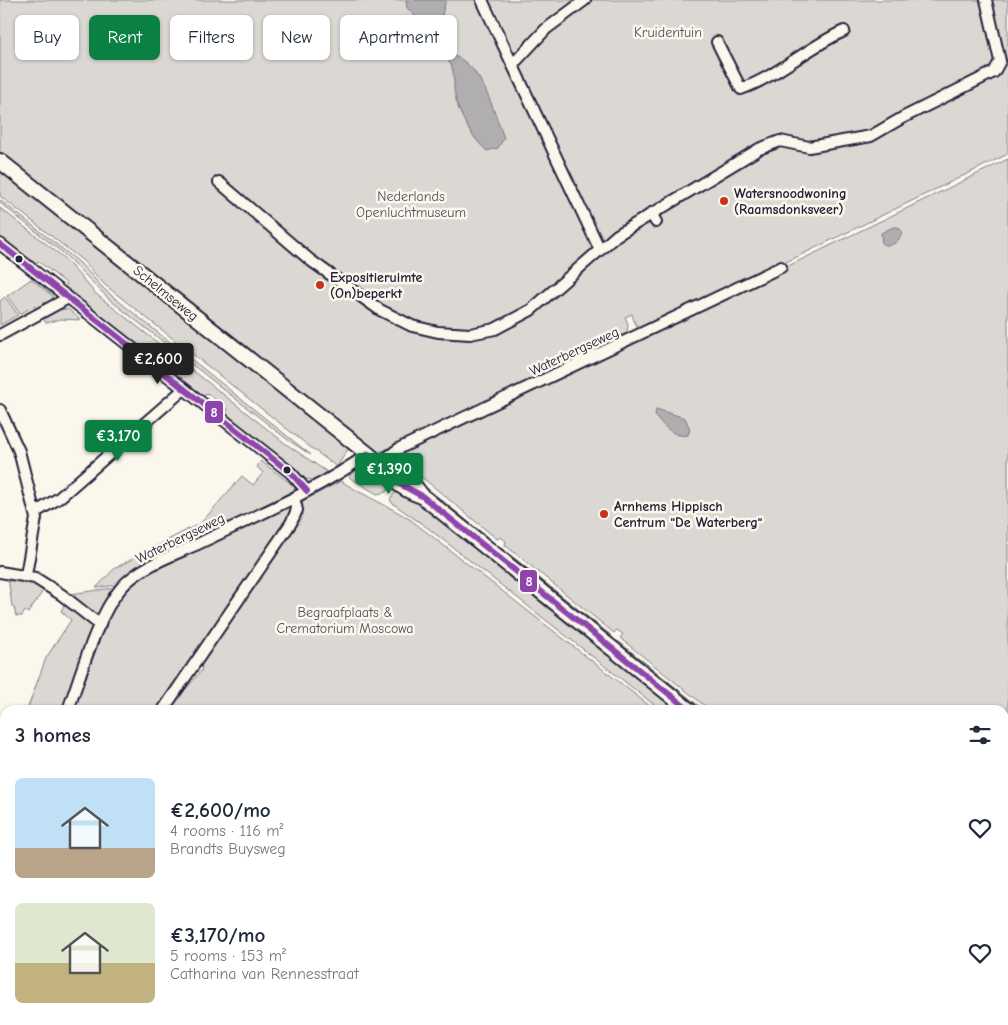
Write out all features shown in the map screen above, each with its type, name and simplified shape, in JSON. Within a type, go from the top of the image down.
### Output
[{"type":"main road","name":"Schelmseweg","points":[[0,161],[368,454],[379,463],[386,474],[406,491],[422,496],[683,705]]},
{"type":"street","points":[[482,0],[600,250]]},
{"type":"street","points":[[512,62],[546,30],[585,0]]},
{"type":"street","points":[[219,182],[310,260],[357,294],[412,326],[438,332],[470,334],[495,329],[530,310],[617,235],[653,218],[766,145],[780,141],[810,147],[872,136],[902,118],[994,72],[1000,61],[986,0]]},
{"type":"street","points":[[717,42],[740,89],[781,69],[817,44],[844,31]]},
{"type":"street","points":[[0,244],[291,473],[307,491]]},
{"type":"street","name":"Waterbergseweg","points":[[379,463],[400,448],[781,267]]},
{"type":"street","points":[[0,335],[68,298]]},
{"type":"street","points":[[36,512],[59,498],[184,389]]},
{"type":"street","points":[[0,410],[19,452],[36,512],[36,527],[26,575]]},
{"type":"street","name":"Waterbergseweg","points":[[70,705],[100,625],[120,589],[140,573],[294,498],[339,474],[368,454]]},
{"type":"street","points":[[166,705],[291,522],[296,510],[294,498]]},
{"type":"street","points":[[0,572],[35,578],[62,595],[100,625]]},
{"type":"green space","name":"Nederlands Openluchtmuseum","points":[[0,0],[1008,0],[1008,154],[700,304],[641,330],[635,324],[632,314],[625,317],[628,324],[627,335],[561,369],[378,453],[0,155]]},
{"type":"green space","points":[[1008,159],[1008,705],[704,705],[620,638],[623,634],[617,630],[614,633],[505,545],[506,541],[501,537],[497,539],[418,474],[400,456],[403,451],[435,436],[437,437]]},
{"type":"green space","points":[[0,168],[345,443],[348,449],[337,467],[105,285],[82,260],[0,196]]},
{"type":"green space","points":[[0,200],[79,262],[106,291],[311,455],[288,440],[110,300],[63,253],[0,203]]},
{"type":"green space","points":[[0,208],[63,257],[96,294],[286,444],[330,474],[318,481],[306,479],[227,417],[226,413],[228,410],[207,393],[204,396],[198,391],[196,392],[64,288],[67,284],[38,261],[35,265],[0,237]]},
{"type":"green space","points":[[31,279],[53,296],[52,300],[36,310],[34,306],[20,314],[7,296]]},
{"type":"green space","points":[[5,297],[18,315],[0,325],[0,301]]},
{"type":"green space","points":[[68,309],[81,320],[60,319],[46,323],[43,318],[58,310]]},
{"type":"green space","points":[[261,461],[295,487],[293,493],[194,541],[186,530],[200,524],[242,476],[253,485],[263,473],[257,467]]},
{"type":"green space","points":[[368,466],[393,484],[386,492],[377,494],[350,478],[349,476],[359,468]]},
{"type":"green space","points":[[411,475],[493,542],[490,543],[409,476]]},
{"type":"green space","name":"Begraafplaats & Crematorium Moscowa","points":[[341,481],[411,520],[649,705],[172,705],[202,670],[201,663],[296,523],[303,501]]},
{"type":"green space","points":[[398,489],[432,512],[674,705],[655,705],[428,528],[392,503],[390,499]]},
{"type":"green space","points":[[283,509],[289,509],[291,515],[161,705],[76,705],[104,629],[119,599],[139,579]]},
{"type":"green space","points":[[185,531],[192,542],[133,572],[117,585],[96,588],[115,568]]},
{"type":"green space","points":[[503,549],[612,636],[609,638],[502,552]]},
{"type":"green space","points":[[8,577],[24,579],[45,588],[28,613],[25,611],[22,616],[16,616],[12,606]]},
{"type":"green space","points":[[114,588],[96,619],[68,597],[70,594]]},
{"type":"green space","points":[[66,602],[94,623],[64,705],[29,705],[46,658],[71,620],[61,611]]},
{"type":"green space","points":[[618,641],[698,705],[692,705],[617,644]]},
{"type":"shaded area","points":[[406,0],[446,0],[442,15],[414,15],[407,8]]},
{"type":"shaded area","points":[[457,57],[459,58],[478,76],[485,88],[504,138],[498,148],[487,151],[466,125],[459,110],[454,90],[453,71],[448,60],[457,60]]},
{"type":"shaded area","points":[[893,227],[898,227],[902,231],[900,238],[895,243],[889,245],[882,244],[881,233]]},
{"type":"shaded area","points":[[656,409],[685,418],[690,429],[688,435],[678,435],[669,430],[655,415]]},
{"type":"transit line","name":"8","points":[[0,244],[291,473],[307,491]]},
{"type":"transit line","name":"8","points":[[368,454],[398,483],[422,496],[683,705]]},
{"type":"place","name":"Watersnoodwoning (Raamsdonksveer)","points":[[724,201]]},
{"type":"place","name":"Expositieruimte (On)beperkt","points":[[320,285]]},
{"type":"place","name":"Arnhems Hippisch Centrum \"De Waterberg\"","points":[[604,514]]},
{"type":"park label","name":"Kruidentuin","points":[[668,32]]}]
